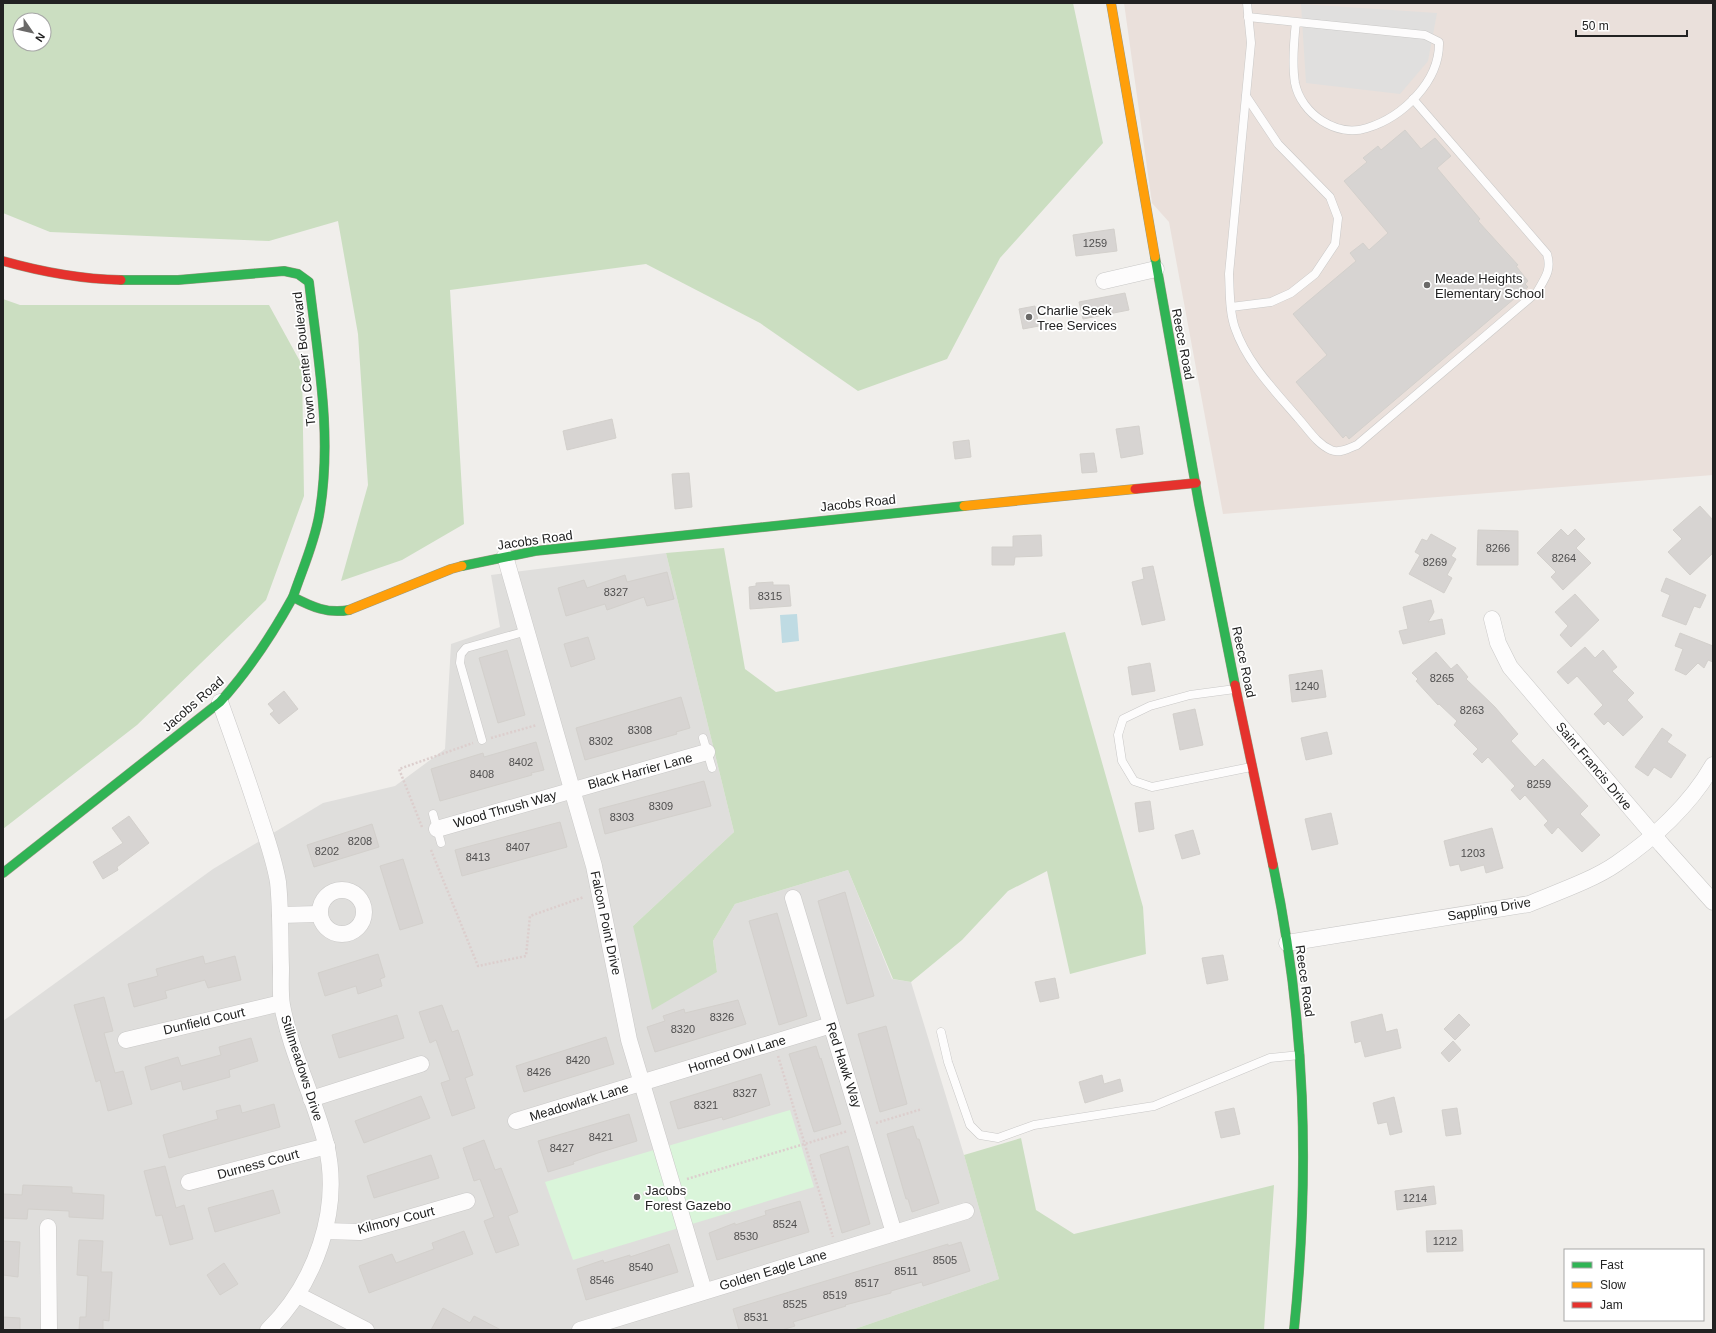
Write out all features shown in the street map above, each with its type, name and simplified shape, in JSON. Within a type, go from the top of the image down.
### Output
[{"type":"street","name":"Reece Road","points":[[1111,3],[1156,269],[1236,688],[1284,919],[1296,996],[1306,1138],[1305,1204],[1301,1269],[1294,1330]]},
{"type":"street","name":"Town Center Boulevard","points":[[3,261],[65,274],[122,281],[177,281],[284,272],[295,272],[304,276],[309,282],[324,417],[325,458],[316,528],[293,597]]},
{"type":"street","points":[[1104,281],[1156,269]]},
{"type":"street","name":"Jacobs Road","points":[[3,873],[220,702],[232,689],[265,645],[293,597],[322,611],[339,613],[354,609],[451,569],[505,556],[736,528],[1196,483]]},
{"type":"street","name":"Falcon Point Drive","points":[[505,556],[594,866],[629,1040],[704,1291]]},
{"type":"street","name":"Saint Francis Drive","points":[[1492,619],[1498,643],[1510,667],[1653,835],[1713,902]]},
{"type":"street","name":"Stillmeadows Drive","points":[[220,702],[270,848],[277,881],[280,915],[281,1003],[290,1040],[327,1146],[330,1175],[325,1231],[319,1251],[298,1295],[282,1316],[268,1330]]},
{"type":"street","name":"Black Harrier Lane","points":[[573,789],[705,745]]},
{"type":"street","name":"Sappling Drive","points":[[1287,943],[1530,904],[1615,865],[1653,835],[1692,795],[1713,765]]},
{"type":"street","name":"Wood Thrush Way","points":[[434,830],[573,789]]},
{"type":"street","name":"Red Hawk Way","points":[[793,898],[894,1233]]},
{"type":"street","points":[[280,915],[320,914]]},
{"type":"street","name":"Dunfield Court","points":[[126,1040],[281,1003]]},
{"type":"street","name":"Horned Owl Lane","points":[[642,1083],[831,1025]]},
{"type":"street","points":[[311,1099],[421,1064]]},
{"type":"street","name":"Meadowlark Lane","points":[[516,1121],[642,1083]]},
{"type":"street","name":"Durness Court","points":[[189,1182],[327,1146]]},
{"type":"street","name":"Kilmory Court","points":[[325,1231],[360,1232],[467,1201]]},
{"type":"street","name":"Golden Eagle Lane","points":[[580,1330],[966,1211]]},
{"type":"street","points":[[48,1227],[49,1330]]},
{"type":"street","points":[[298,1295],[366,1330]]},
{"type":"lane","points":[[1247,3],[1251,42],[1229,274],[1231,307],[1235,328],[1248,355],[1266,381],[1320,443],[1332,451],[1346,450],[1357,444],[1537,292],[1545,278],[1550,264],[1547,254],[1412,100]]},
{"type":"lane","points":[[1248,17],[1425,35],[1438,42],[1439,54],[1431,78],[1412,100],[1390,117],[1366,128],[1343,130],[1319,119],[1303,104],[1295,83],[1296,22]]},
{"type":"lane","points":[[1231,307],[1271,302],[1291,293],[1315,274],[1335,244],[1338,218],[1330,197],[1278,144],[1246,96]]},
{"type":"lane","points":[[482,740],[460,663],[461,654],[466,648],[527,631]]},
{"type":"lane","points":[[1236,688],[1190,695],[1150,706],[1123,719],[1118,735],[1122,761],[1134,781],[1152,787],[1252,767]]},
{"type":"lane","points":[[705,745],[712,768]]},
{"type":"lane","points":[[941,1032],[948,1062],[970,1124],[980,1135],[998,1138],[1034,1125],[1154,1106],[1270,1058],[1301,1055]]},
{"type":"path","points":[[434,830],[399,769],[482,740],[537,725]]},
{"type":"path","points":[[431,849],[478,966],[526,956],[530,916],[584,898]]},
{"type":"path","points":[[777,1052],[834,1243]]},
{"type":"path","points":[[870,1125],[922,1109]]},
{"type":"path","points":[[688,1179],[849,1131]]},
{"type":"path","points":[[643,1194],[658,1190]]},
{"type":"shaded area","points":[[1124,3],[1713,3],[1713,475],[1223,514],[1169,222],[1152,203]]},
{"type":"shaded area","points":[[1301,4],[1437,13],[1428,61],[1400,94],[1306,83]]},
{"type":"shaded area","points":[[666,553],[734,832],[633,926],[717,972],[713,941],[735,904],[848,870],[892,979],[911,982],[964,1155],[999,1279],[852,1330],[3,1330],[3,1021],[213,869],[323,803],[395,786],[445,749],[451,644],[500,627],[491,575]]},
{"type":"green space","points":[[3,3],[1073,3],[1103,143],[1000,258],[947,359],[858,391],[760,323],[646,264],[450,290],[464,524],[402,560],[341,581],[368,485],[358,334],[338,221],[269,241],[50,232],[3,213]]},
{"type":"green space","points":[[3,299],[20,305],[269,305],[302,365],[304,496],[266,600],[137,725],[3,829]]},
{"type":"green space","points":[[724,548],[745,669],[776,692],[1065,632],[1143,907],[1146,954],[1070,974],[1047,871],[1008,891],[962,940],[911,982],[893,979],[848,870],[735,904],[713,941],[717,972],[652,1010],[633,926],[734,832],[666,553]]},
{"type":"green space","points":[[790,1110],[814,1187],[573,1260],[545,1182]]},
{"type":"green space","points":[[1021,1138],[1036,1210],[1074,1234],[1274,1185],[1264,1330],[852,1330],[999,1279],[964,1155]]},
{"type":"water","points":[[797,614],[799,641],[782,643],[780,615]]},
{"type":"building","name":"Meade Heights Elementary School","points":[[1405,130],[1421,149],[1435,138],[1451,156],[1437,168],[1480,219],[1478,221],[1518,265],[1516,266],[1528,281],[1525,284],[1528,287],[1349,439],[1346,435],[1343,438],[1296,382],[1327,355],[1293,314],[1356,261],[1350,253],[1363,243],[1369,250],[1388,233],[1344,181],[1367,162],[1363,158],[1378,146],[1381,150]]},
{"type":"building","points":[[1114,229],[1117,251],[1076,256],[1073,235]]},
{"type":"building","points":[[1125,293],[1129,310],[1083,319],[1079,302]]},
{"type":"building","name":"Charlie Seek Tree Services","points":[[1035,306],[1039,326],[1023,329],[1019,309]]},
{"type":"building","points":[[612,419],[616,438],[567,450],[563,431]]},
{"type":"building","points":[[1139,426],[1143,454],[1121,458],[1116,429]]},
{"type":"building","points":[[969,440],[971,457],[955,459],[953,442]]},
{"type":"building","points":[[1094,453],[1097,472],[1082,473],[1080,454]]},
{"type":"building","points":[[689,473],[692,507],[675,509],[672,474]]},
{"type":"building","points":[[1700,506],[1713,520],[1713,553],[1690,575],[1668,552],[1682,539],[1673,530]]},
{"type":"building","points":[[1561,529],[1568,536],[1575,529],[1585,539],[1576,548],[1591,563],[1563,590],[1551,577],[1556,572],[1537,553]]},
{"type":"building","points":[[1478,530],[1518,531],[1518,565],[1477,565]]},
{"type":"building","points":[[1431,534],[1456,548],[1451,556],[1456,559],[1447,575],[1452,578],[1444,593],[1409,574],[1420,555],[1415,552],[1422,539],[1427,541]]},
{"type":"building","points":[[1041,535],[1042,556],[1015,557],[1014,565],[992,565],[992,547],[1013,547],[1013,536]]},
{"type":"building","points":[[1153,566],[1165,620],[1142,625],[1132,582],[1144,579],[1142,568]]},
{"type":"building","points":[[667,572],[674,599],[647,606],[644,597],[607,610],[605,604],[566,616],[558,588],[584,580],[587,588],[625,575],[627,582]]},
{"type":"building","points":[[1666,578],[1706,595],[1700,608],[1694,606],[1686,625],[1662,616],[1670,595],[1661,591]]},
{"type":"building","points":[[773,582],[773,585],[789,585],[791,606],[750,609],[749,587],[756,586],[756,583]]},
{"type":"building","points":[[1575,594],[1599,620],[1571,647],[1560,635],[1568,626],[1555,612]]},
{"type":"building","points":[[1431,600],[1434,612],[1428,622],[1442,619],[1445,634],[1403,644],[1399,631],[1408,629],[1403,607]]},
{"type":"building","points":[[1680,633],[1713,646],[1713,662],[1708,660],[1704,668],[1698,663],[1686,675],[1675,670],[1683,649],[1675,646]]},
{"type":"building","points":[[588,637],[595,659],[571,667],[564,644]]},
{"type":"building","points":[[1585,647],[1595,658],[1603,650],[1617,667],[1612,671],[1634,693],[1627,700],[1643,717],[1623,736],[1608,721],[1604,725],[1594,714],[1603,705],[1577,676],[1568,684],[1557,672]]},
{"type":"building","points":[[507,650],[525,715],[498,723],[479,658]]},
{"type":"building","points":[[1436,652],[1451,669],[1457,664],[1468,677],[1466,679],[1495,707],[1518,734],[1511,741],[1535,767],[1543,759],[1588,806],[1580,814],[1600,835],[1582,852],[1558,827],[1552,834],[1544,825],[1548,821],[1525,795],[1520,800],[1511,790],[1515,786],[1488,757],[1482,763],[1473,754],[1478,749],[1454,725],[1457,721],[1439,704],[1438,705],[1416,681],[1418,679],[1412,673]]},
{"type":"building","points":[[1150,663],[1155,691],[1132,695],[1128,667]]},
{"type":"building","points":[[1322,670],[1326,697],[1292,702],[1289,675]]},
{"type":"building","points":[[284,691],[298,709],[279,724],[270,714],[274,711],[268,704]]},
{"type":"building","points":[[681,697],[690,728],[676,732],[677,734],[585,760],[576,728]]},
{"type":"building","points":[[1195,709],[1203,745],[1180,750],[1173,714]]},
{"type":"building","points":[[1662,728],[1672,735],[1667,742],[1686,755],[1671,778],[1654,767],[1648,776],[1635,767]]},
{"type":"building","points":[[1327,732],[1332,754],[1306,760],[1301,738]]},
{"type":"building","points":[[536,742],[544,770],[531,773],[532,775],[440,801],[431,769],[483,753],[484,757]]},
{"type":"building","points":[[704,781],[711,806],[605,834],[599,809]]},
{"type":"building","points":[[1150,801],[1154,829],[1139,832],[1135,803]]},
{"type":"building","points":[[1331,813],[1338,844],[1312,850],[1305,819]]},
{"type":"building","points":[[129,816],[149,843],[117,867],[118,870],[103,879],[93,862],[123,843],[112,828]]},
{"type":"building","points":[[560,822],[567,847],[462,876],[455,850]]},
{"type":"building","points":[[372,824],[379,847],[314,867],[307,845]]},
{"type":"building","points":[[1492,828],[1503,868],[1486,873],[1484,865],[1461,871],[1459,864],[1450,866],[1444,841]]},
{"type":"building","points":[[1193,830],[1200,854],[1182,859],[1175,835]]},
{"type":"building","points":[[403,859],[423,923],[400,930],[380,866]]},
{"type":"building","points":[[845,892],[874,996],[847,1004],[818,901]]},
{"type":"building","points":[[777,913],[807,1016],[779,1025],[749,921]]},
{"type":"building","points":[[378,954],[385,977],[380,979],[382,986],[358,994],[356,986],[325,996],[318,973]]},
{"type":"building","points":[[1223,955],[1228,980],[1207,984],[1202,958]]},
{"type":"building","points":[[203,956],[205,964],[235,956],[241,980],[208,988],[205,980],[165,991],[167,998],[134,1007],[128,984],[158,976],[156,969]]},
{"type":"building","points":[[1055,978],[1059,998],[1040,1002],[1035,982]]},
{"type":"building","points":[[104,997],[113,1031],[104,1033],[115,1073],[123,1071],[132,1104],[108,1111],[100,1080],[96,1082],[74,1005]]},
{"type":"building","points":[[738,1000],[746,1024],[655,1052],[647,1027],[665,1021],[663,1016],[684,1009],[685,1013]]},
{"type":"building","points":[[442,1005],[452,1032],[458,1030],[473,1075],[465,1078],[475,1108],[452,1116],[441,1083],[450,1080],[436,1040],[430,1043],[419,1012]]},
{"type":"building","points":[[1382,1014],[1386,1032],[1397,1029],[1401,1048],[1365,1057],[1361,1041],[1355,1043],[1351,1022]]},
{"type":"building","points":[[1459,1014],[1470,1025],[1455,1040],[1444,1029]]},
{"type":"building","points":[[397,1015],[404,1038],[339,1058],[332,1035]]},
{"type":"building","points":[[886,1026],[907,1104],[880,1112],[858,1034]]},
{"type":"building","points":[[606,1037],[614,1064],[524,1092],[516,1066]]},
{"type":"building","points":[[251,1038],[258,1061],[229,1070],[230,1077],[183,1090],[181,1081],[151,1090],[145,1067],[178,1057],[181,1066],[221,1055],[219,1047]]},
{"type":"building","points":[[1453,1041],[1461,1050],[1449,1062],[1441,1053]]},
{"type":"building","points":[[816,1046],[841,1124],[814,1132],[789,1054]]},
{"type":"building","points":[[761,1074],[770,1105],[723,1120],[722,1117],[678,1129],[670,1102]]},
{"type":"building","points":[[1102,1075],[1104,1084],[1120,1079],[1123,1091],[1085,1103],[1079,1082]]},
{"type":"building","points":[[421,1096],[430,1118],[364,1143],[355,1121]]},
{"type":"building","points":[[1394,1097],[1402,1132],[1390,1135],[1387,1122],[1378,1124],[1373,1103]]},
{"type":"building","points":[[274,1104],[280,1127],[169,1158],[163,1135],[218,1119],[216,1111],[240,1105],[242,1113]]},
{"type":"building","points":[[1234,1108],[1240,1134],[1221,1138],[1215,1112]]},
{"type":"building","points":[[1457,1108],[1461,1134],[1446,1136],[1442,1110]]},
{"type":"building","points":[[629,1114],[637,1141],[598,1153],[573,1162],[574,1164],[548,1172],[538,1141]]},
{"type":"building","points":[[913,1126],[917,1139],[919,1139],[939,1203],[912,1212],[908,1199],[906,1199],[887,1134]]},
{"type":"building","points":[[484,1140],[495,1170],[501,1168],[518,1212],[508,1216],[519,1245],[496,1253],[484,1221],[494,1217],[480,1179],[474,1181],[463,1148]]},
{"type":"building","points":[[848,1146],[870,1224],[842,1233],[820,1155]]},
{"type":"building","points":[[431,1155],[439,1178],[374,1198],[367,1176]]},
{"type":"building","points":[[165,1166],[176,1208],[184,1205],[193,1239],[170,1245],[162,1215],[156,1216],[144,1171]]},
{"type":"building","points":[[23,1185],[72,1187],[72,1193],[104,1195],[103,1219],[69,1217],[69,1211],[28,1209],[27,1219],[3,1218],[3,1194],[22,1195]]},
{"type":"building","points":[[1434,1186],[1436,1204],[1397,1210],[1395,1191]]},
{"type":"building","points":[[273,1190],[280,1213],[215,1232],[208,1208]]},
{"type":"building","points":[[800,1201],[809,1232],[717,1260],[709,1233],[735,1223],[735,1225],[766,1215],[765,1211]]},
{"type":"building","points":[[1462,1230],[1463,1251],[1427,1252],[1426,1231]]},
{"type":"building","points":[[464,1231],[473,1254],[369,1293],[359,1266],[392,1254],[396,1263],[434,1249],[432,1243]]},
{"type":"building","points":[[79,1240],[103,1241],[101,1272],[112,1272],[109,1321],[103,1320],[103,1330],[79,1330],[80,1317],[86,1317],[88,1276],[77,1275]]},
{"type":"building","points":[[3,1241],[20,1242],[18,1277],[3,1275]]},
{"type":"building","points":[[961,1242],[970,1271],[923,1286],[922,1282],[891,1291],[891,1293],[845,1305],[846,1306],[793,1322],[795,1326],[782,1330],[739,1330],[733,1309],[948,1244],[948,1246]]},
{"type":"building","points":[[669,1244],[678,1272],[586,1300],[577,1269],[603,1260],[604,1263],[630,1255],[630,1257]]},
{"type":"building","points":[[224,1263],[238,1284],[220,1295],[207,1275]]},
{"type":"building","points":[[443,1308],[470,1323],[474,1316],[501,1330],[431,1330]]},
{"type":"building","points":[[3,1317],[20,1318],[20,1330],[3,1330]]},
{"type":"traffic: fast","points":[[1155,257],[1199,504],[1235,685]]},
{"type":"traffic: fast","points":[[121,280],[178,280],[284,271],[298,274],[309,282],[323,399],[325,457],[323,487],[317,526],[293,597]]},
{"type":"traffic: fast","points":[[462,566],[535,551],[964,506]]},
{"type":"traffic: fast","points":[[3,873],[220,702],[260,652],[293,597],[320,609],[334,611],[349,610]]},
{"type":"traffic: fast","points":[[1273,865],[1284,923],[1292,981],[1302,1097],[1302,1213],[1294,1330]]},
{"type":"traffic: slow","points":[[1111,3],[1155,257]]},
{"type":"traffic: slow","points":[[964,506],[1135,489]]},
{"type":"traffic: slow","points":[[349,610],[462,566]]},
{"type":"traffic: jam","points":[[3,261],[61,274],[121,280]]},
{"type":"traffic: jam","points":[[1135,489],[1196,483]]},
{"type":"traffic: jam","points":[[1235,685],[1273,865]]},
{"type":"place","name":"Meade Heights Elementary School","points":[[1427,285]]},
{"type":"place","name":"Charlie Seek Tree Services","points":[[1029,317]]},
{"type":"place","name":"Jacobs Forest Gazebo","points":[[637,1197]]}]
